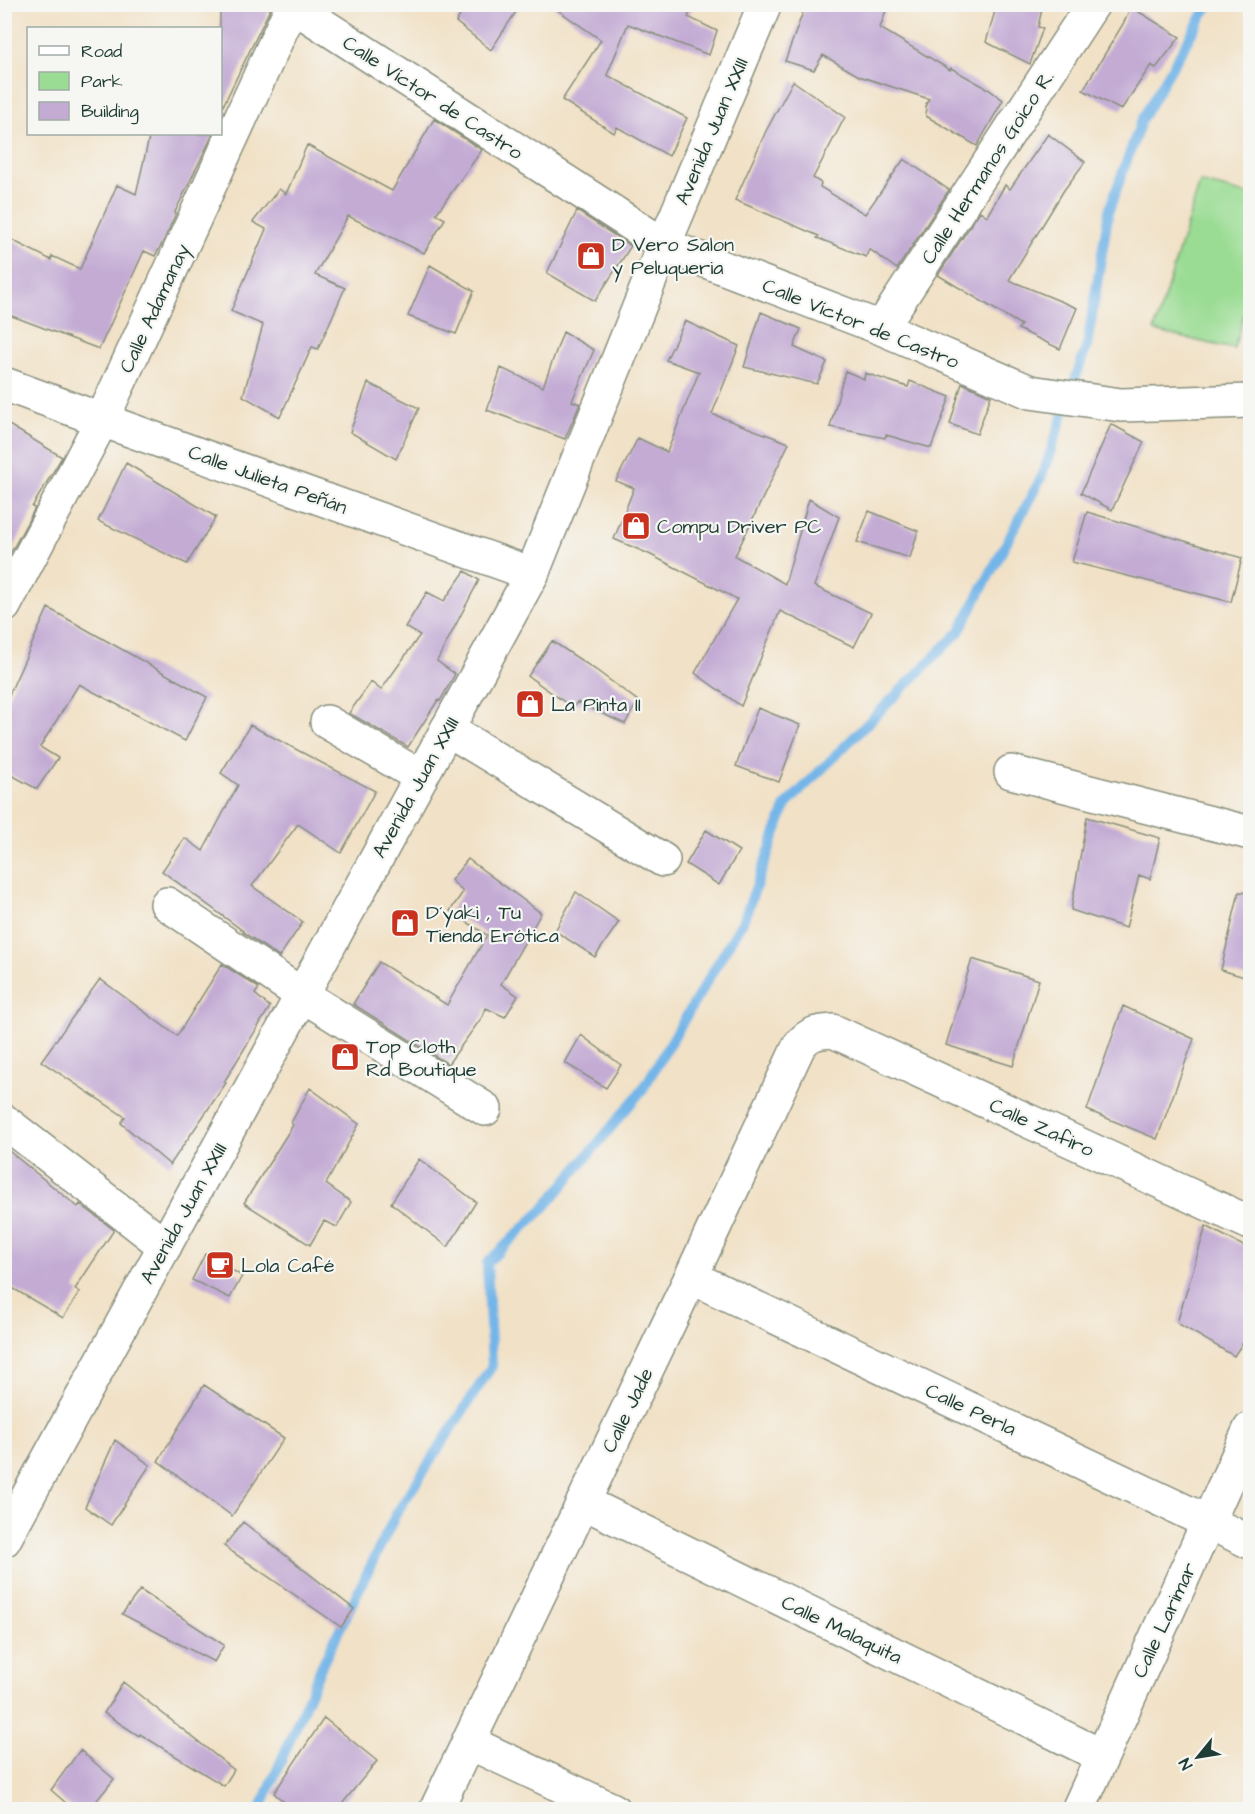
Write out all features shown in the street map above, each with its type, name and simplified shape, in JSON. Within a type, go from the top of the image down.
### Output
[{"type":"street","name":"Avenida Juan XXIII","points":[[4,1540],[532,573],[664,245],[765,4]]},
{"type":"street","name":"Calle Víctor de Castro","points":[[292,5],[664,245],[881,328],[1030,392],[1121,405],[1251,401]]},
{"type":"street","name":"Calle Adamanay","points":[[4,606],[102,420],[292,5]]},
{"type":"street","name":"Calle Hermanos Goico R.","points":[[881,328],[1087,10]]},
{"type":"street","name":"Calle Julieta Peñán","points":[[4,384],[532,573]]},
{"type":"street","points":[[327,722],[421,777]]},
{"type":"street","points":[[447,729],[663,860]]},
{"type":"street","points":[[1011,772],[1251,833]]},
{"type":"street","points":[[167,904],[302,995],[485,1109]]},
{"type":"street","name":"Calle Zafiro","points":[[833,1030],[1251,1223]]},
{"type":"street","name":"Calle Jade","points":[[436,1809],[799,1046],[812,1033],[833,1030]]},
{"type":"street","points":[[4,1121],[165,1246]]},
{"type":"street","name":"Calle Perla","points":[[691,1277],[1251,1542]]},
{"type":"street","name":"Calle Larimar","points":[[1078,1809],[1251,1429]]},
{"type":"street","name":"Calle Malaquita","points":[[583,1502],[1102,1756]]},
{"type":"street","points":[[468,1742],[613,1809]]},
{"type":"green space","points":[[1200,182],[1250,195],[1250,292],[1234,349],[1154,331]]},
{"type":"building","points":[[220,4],[272,5],[222,108],[222,27],[220,27]]},
{"type":"building","points":[[467,4],[521,4],[491,50],[456,22]]},
{"type":"building","points":[[549,4],[694,4],[688,17],[717,31],[709,55],[628,24],[607,75],[687,118],[669,156],[617,127],[614,133],[562,100],[601,40]]},
{"type":"building","points":[[806,4],[888,4],[880,28],[950,70],[951,68],[988,89],[1003,100],[977,146],[926,116],[926,104],[929,99],[859,76],[823,55],[814,70],[785,61]]},
{"type":"building","points":[[997,4],[1043,4],[1038,27],[1043,28],[1030,64],[986,42]]},
{"type":"building","points":[[1131,7],[1180,37],[1156,68],[1151,65],[1121,110],[1083,90]]},
{"type":"building","points":[[793,81],[845,117],[813,178],[821,183],[820,187],[865,214],[904,159],[949,190],[897,269],[869,249],[866,257],[817,238],[819,236],[735,200],[766,131]]},
{"type":"building","points":[[434,119],[482,150],[436,214],[445,219],[424,253],[348,216],[315,275],[345,288],[318,349],[312,347],[280,417],[243,396],[263,325],[231,311],[266,229],[253,222],[279,189],[286,194],[307,145],[392,191]]},
{"type":"building","points":[[1048,134],[1085,162],[1064,190],[1009,280],[1077,308],[1060,349],[1018,329],[1021,325],[938,275],[980,211],[987,216],[1005,185],[1010,189]]},
{"type":"building","points":[[150,135],[213,135],[164,240],[155,256],[144,251],[99,349],[4,313],[4,236],[51,260],[52,256],[80,269],[117,185],[136,194]]},
{"type":"building","points":[[577,211],[631,246],[595,301],[547,273]]},
{"type":"building","points":[[430,265],[474,291],[456,334],[408,316]]},
{"type":"building","points":[[761,312],[801,329],[794,347],[827,362],[817,384],[744,367]]},
{"type":"building","points":[[685,321],[739,346],[712,414],[789,443],[735,556],[785,584],[809,499],[839,517],[814,586],[871,613],[854,647],[780,611],[741,706],[695,673],[737,599],[649,554],[614,539],[634,488],[616,481],[638,438],[667,452],[699,372],[666,360]]},
{"type":"building","points":[[563,332],[594,350],[572,401],[580,404],[565,439],[487,410],[501,368],[543,387]]},
{"type":"building","points":[[845,371],[864,379],[865,373],[908,387],[910,381],[950,397],[931,448],[886,435],[885,438],[830,427]]},
{"type":"building","points":[[368,383],[419,408],[396,459],[350,432]]},
{"type":"building","points":[[962,383],[991,396],[977,434],[950,424]]},
{"type":"building","points":[[4,422],[62,457],[32,507],[35,508],[4,565]]},
{"type":"building","points":[[1111,424],[1144,442],[1112,510],[1081,493]]},
{"type":"building","points":[[126,463],[216,517],[187,564],[98,521]]},
{"type":"building","points":[[869,511],[918,531],[910,558],[857,542]]},
{"type":"building","points":[[1087,512],[1242,558],[1231,602],[1072,562]]},
{"type":"building","points":[[465,571],[479,580],[437,661],[455,674],[440,701],[438,700],[408,747],[349,713],[371,682],[381,690],[420,635],[405,627],[427,592],[444,601]]},
{"type":"building","points":[[48,608],[207,697],[185,741],[79,684],[40,747],[58,758],[37,789],[4,771],[4,706]]},
{"type":"building","points":[[552,641],[638,701],[625,724],[577,702],[573,708],[528,676]]},
{"type":"building","points":[[758,708],[800,725],[779,782],[736,766]]},
{"type":"building","points":[[250,725],[375,791],[341,853],[298,824],[252,886],[303,922],[279,957],[162,871],[185,838],[203,851],[238,785],[221,773]]},
{"type":"building","points":[[1087,817],[1160,838],[1150,879],[1139,875],[1126,928],[1071,910]]},
{"type":"building","points":[[706,830],[739,851],[719,885],[686,864]]},
{"type":"building","points":[[468,859],[541,913],[501,984],[518,996],[505,1017],[486,1008],[483,1016],[448,1064],[353,1004],[379,962],[447,1005],[487,935],[450,911],[463,892],[451,880]]},
{"type":"building","points":[[576,892],[619,922],[595,957],[555,931]]},
{"type":"building","points":[[1239,892],[1251,893],[1251,979],[1221,970]]},
{"type":"building","points":[[972,959],[1039,980],[1013,1066],[946,1045]]},
{"type":"building","points":[[222,964],[259,988],[255,994],[270,1007],[224,1082],[226,1083],[170,1165],[121,1123],[125,1117],[41,1061],[100,979],[177,1036]]},
{"type":"building","points":[[1123,1006],[1194,1039],[1157,1139],[1087,1110]]},
{"type":"building","points":[[581,1035],[621,1065],[606,1088],[565,1063]]},
{"type":"building","points":[[310,1088],[359,1124],[326,1184],[351,1202],[337,1227],[324,1221],[310,1245],[244,1203],[293,1125],[291,1123]]},
{"type":"building","points":[[4,1147],[78,1207],[80,1204],[114,1230],[75,1289],[80,1292],[63,1318],[4,1283]]},
{"type":"building","points":[[419,1159],[476,1202],[448,1247],[391,1203]]},
{"type":"building","points":[[1206,1226],[1251,1250],[1251,1330],[1234,1356],[1177,1323]]},
{"type":"building","points":[[205,1254],[242,1276],[230,1298],[192,1280]]},
{"type":"building","points":[[204,1385],[284,1438],[232,1516],[158,1461]]},
{"type":"building","points":[[115,1440],[150,1465],[111,1525],[85,1507]]},
{"type":"building","points":[[243,1522],[354,1609],[341,1627],[224,1546]]},
{"type":"building","points":[[140,1590],[224,1645],[214,1662],[122,1614]]},
{"type":"building","points":[[123,1682],[234,1770],[224,1786],[104,1713]]},
{"type":"building","points":[[324,1718],[377,1761],[338,1809],[292,1809],[274,1793]]},
{"type":"building","points":[[80,1750],[114,1779],[90,1809],[73,1809],[51,1790]]},
{"type":"waterway","points":[[260,1810],[322,1665],[396,1514],[492,1366],[487,1263],[544,1208],[643,1089],[744,919],[786,805],[959,632],[1042,476],[1087,345],[1109,210],[1142,119],[1209,4]]},
{"type":"place","name":"D Vero Salon y Peluqueria","points":[[591,256]]},
{"type":"place","name":"Compu Driver PC","points":[[636,526]]},
{"type":"place","name":"La Pinta II","points":[[530,704]]},
{"type":"place","name":"D´yaki , Tu Tienda Erótica","points":[[405,923]]},
{"type":"place","name":"Top Cloth Rd Boutique","points":[[345,1057]]},
{"type":"place","name":"Lola Café","points":[[220,1265]]}]
